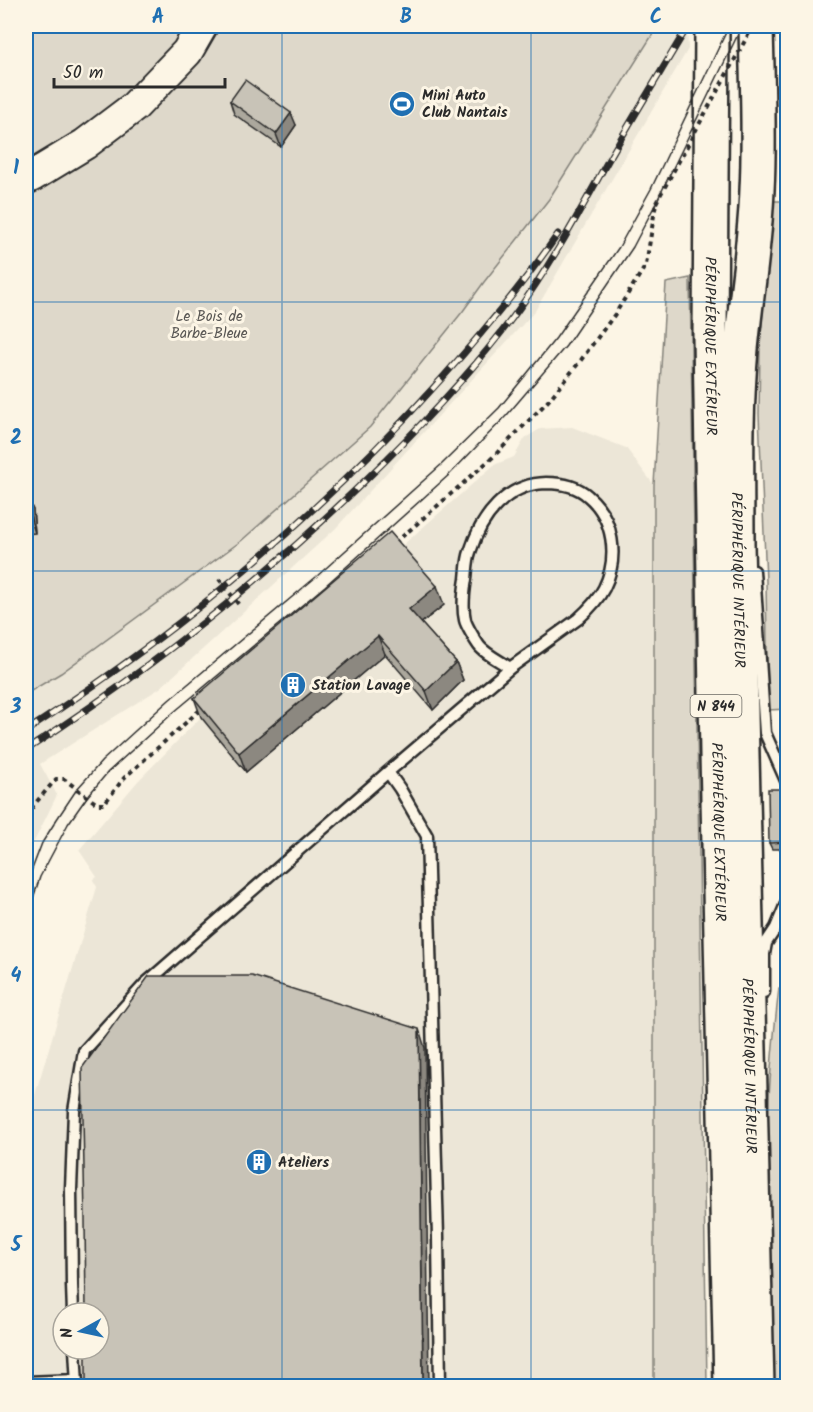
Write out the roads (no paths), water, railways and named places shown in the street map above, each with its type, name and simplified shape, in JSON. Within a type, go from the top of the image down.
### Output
[{"type":"highway","name":"PÉRIPHÉRIQUE EXTÉRIEUR","points":[[712,26],[710,337],[730,1386]]},
{"type":"highway","name":"PÉRIPHÉRIQUE INTÉRIEUR","points":[[755,26],[758,187],[737,407],[737,545],[758,1386]]},
{"type":"street","points":[[26,179],[85,144],[134,107],[187,52],[202,26]]},
{"type":"lane","points":[[737,407],[748,489]]},
{"type":"lane","points":[[73,1301],[71,1190],[74,1111],[84,1051],[145,984],[387,772],[510,668],[588,611],[604,589],[612,566],[612,537],[605,517],[597,505],[587,495],[561,483],[541,483],[523,487],[495,505],[481,526],[470,553],[464,593],[465,621],[481,648],[510,668]]},
{"type":"lane","points":[[753,555],[765,733],[788,785]]},
{"type":"lane","points":[[387,772],[400,789],[427,836],[440,1386]]},
{"type":"lane","points":[[763,1007],[766,943],[776,928],[788,899]]},
{"type":"lane","points":[[750,1075],[761,1029]]},
{"type":"lane","points":[[26,1382],[77,1383],[76,1361]]},
{"type":"tram line","points":[[26,885],[42,843],[77,789],[102,761],[169,700],[316,577],[442,464],[499,408],[556,338],[619,247],[651,189],[729,26]]},
{"type":"tram line","points":[[26,920],[40,877],[68,824],[108,772],[174,712],[325,586],[450,474],[507,415],[566,346],[633,247],[742,26]]},
{"type":"railway","points":[[26,750],[122,685],[259,577],[345,500],[453,390],[499,336],[539,279],[688,26]]},
{"type":"railway","points":[[26,731],[83,693],[194,611],[299,522],[397,427],[444,376],[503,306],[558,234]]},
{"type":"place","name":"Mini Auto Club Nantais","points":[[402,104]]},
{"type":"place","name":"Station Lavage","points":[[293,685]]},
{"type":"place","name":"Ateliers","points":[[259,1162]]},
{"type":"park label","name":"Le Bois de Barbe-Bleue","points":[[209,324]]}]
